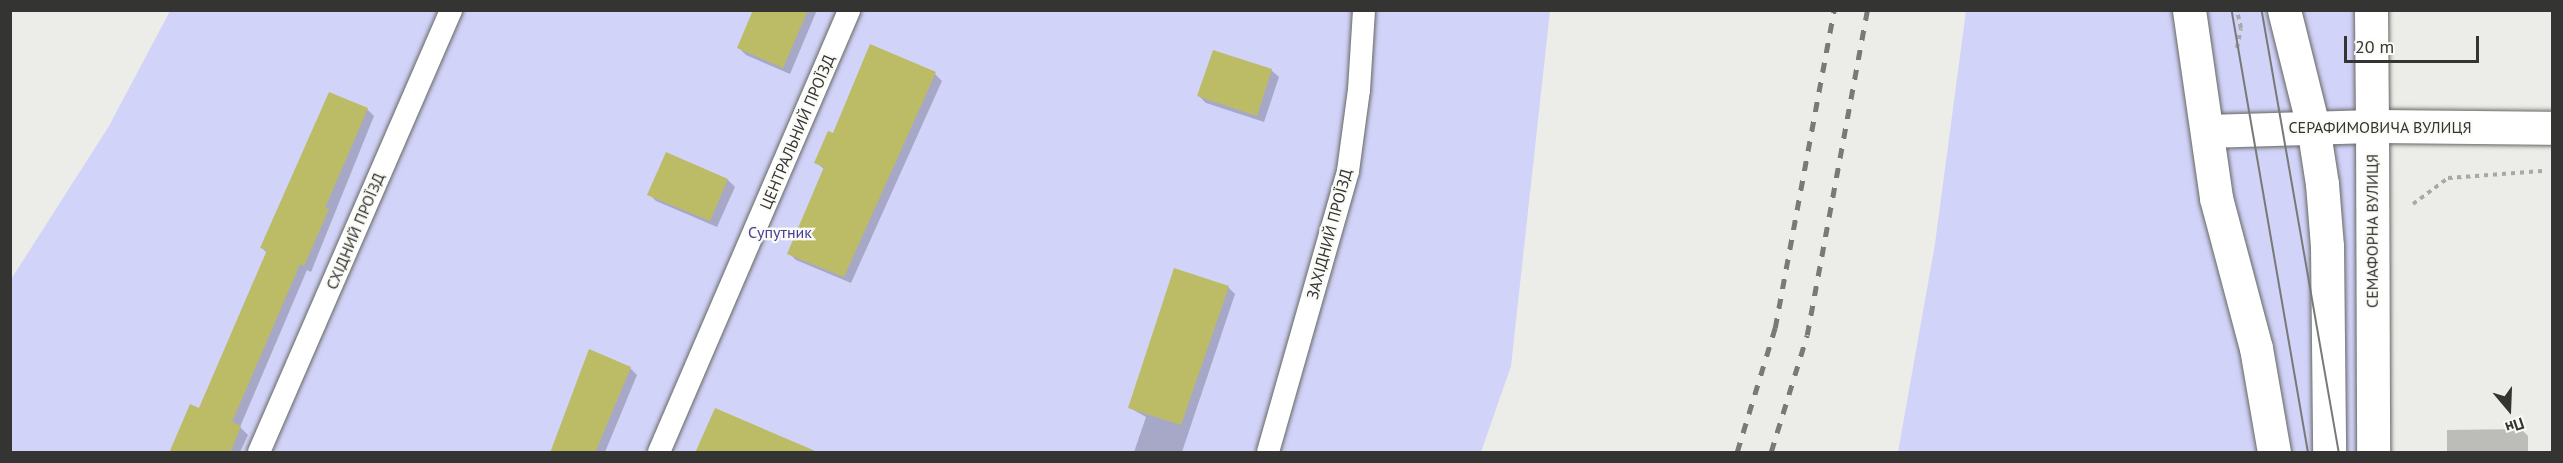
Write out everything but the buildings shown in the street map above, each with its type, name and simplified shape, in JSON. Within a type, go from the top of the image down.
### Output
[{"type":"main road","points":[[2189,10],[2216,198],[2256,348],[2274,453]]},
{"type":"main road","points":[[2284,10],[2313,126],[2327,246],[2330,453]]},
{"type":"main road","name":"СЕМАФОРНА ВУЛИЦЯ","points":[[2371,10],[2373,453]]},
{"type":"main road","name":"СЕРАФИМОВИЧА ВУЛИЦЯ","points":[[2207,131],[2313,126],[2553,128]]},
{"type":"lane","name":"СХІДНИЙ ПРОЇЗД","points":[[259,453],[452,10]]},
{"type":"lane","name":"ЦЕНТРАЛЬНИЙ ПРОЇЗД","points":[[659,453],[849,10]]},
{"type":"lane","name":"ЗАХІДНИЙ ПРОЇЗД","points":[[1268,453],[1348,171],[1359,90],[1364,10]]},
{"type":"path","points":[[2234,57],[2241,28],[2237,10]]},
{"type":"path","points":[[2407,209],[2448,178],[2553,171]]},
{"type":"green space","name":"Супутник","points":[[170,11],[1550,11],[1511,366],[1481,452],[11,452],[10,281],[109,126]]},
{"type":"green space","points":[[1966,11],[2375,11],[2388,452],[1898,452],[1935,244]]},
{"type":"tram line","points":[[2232,10],[2308,452]]},
{"type":"tram line","points":[[2262,10],[2339,452]]},
{"type":"railway","points":[[1737,452],[1775,328],[1834,10]]},
{"type":"railway","points":[[1771,452],[1807,335],[1867,10]]}]
